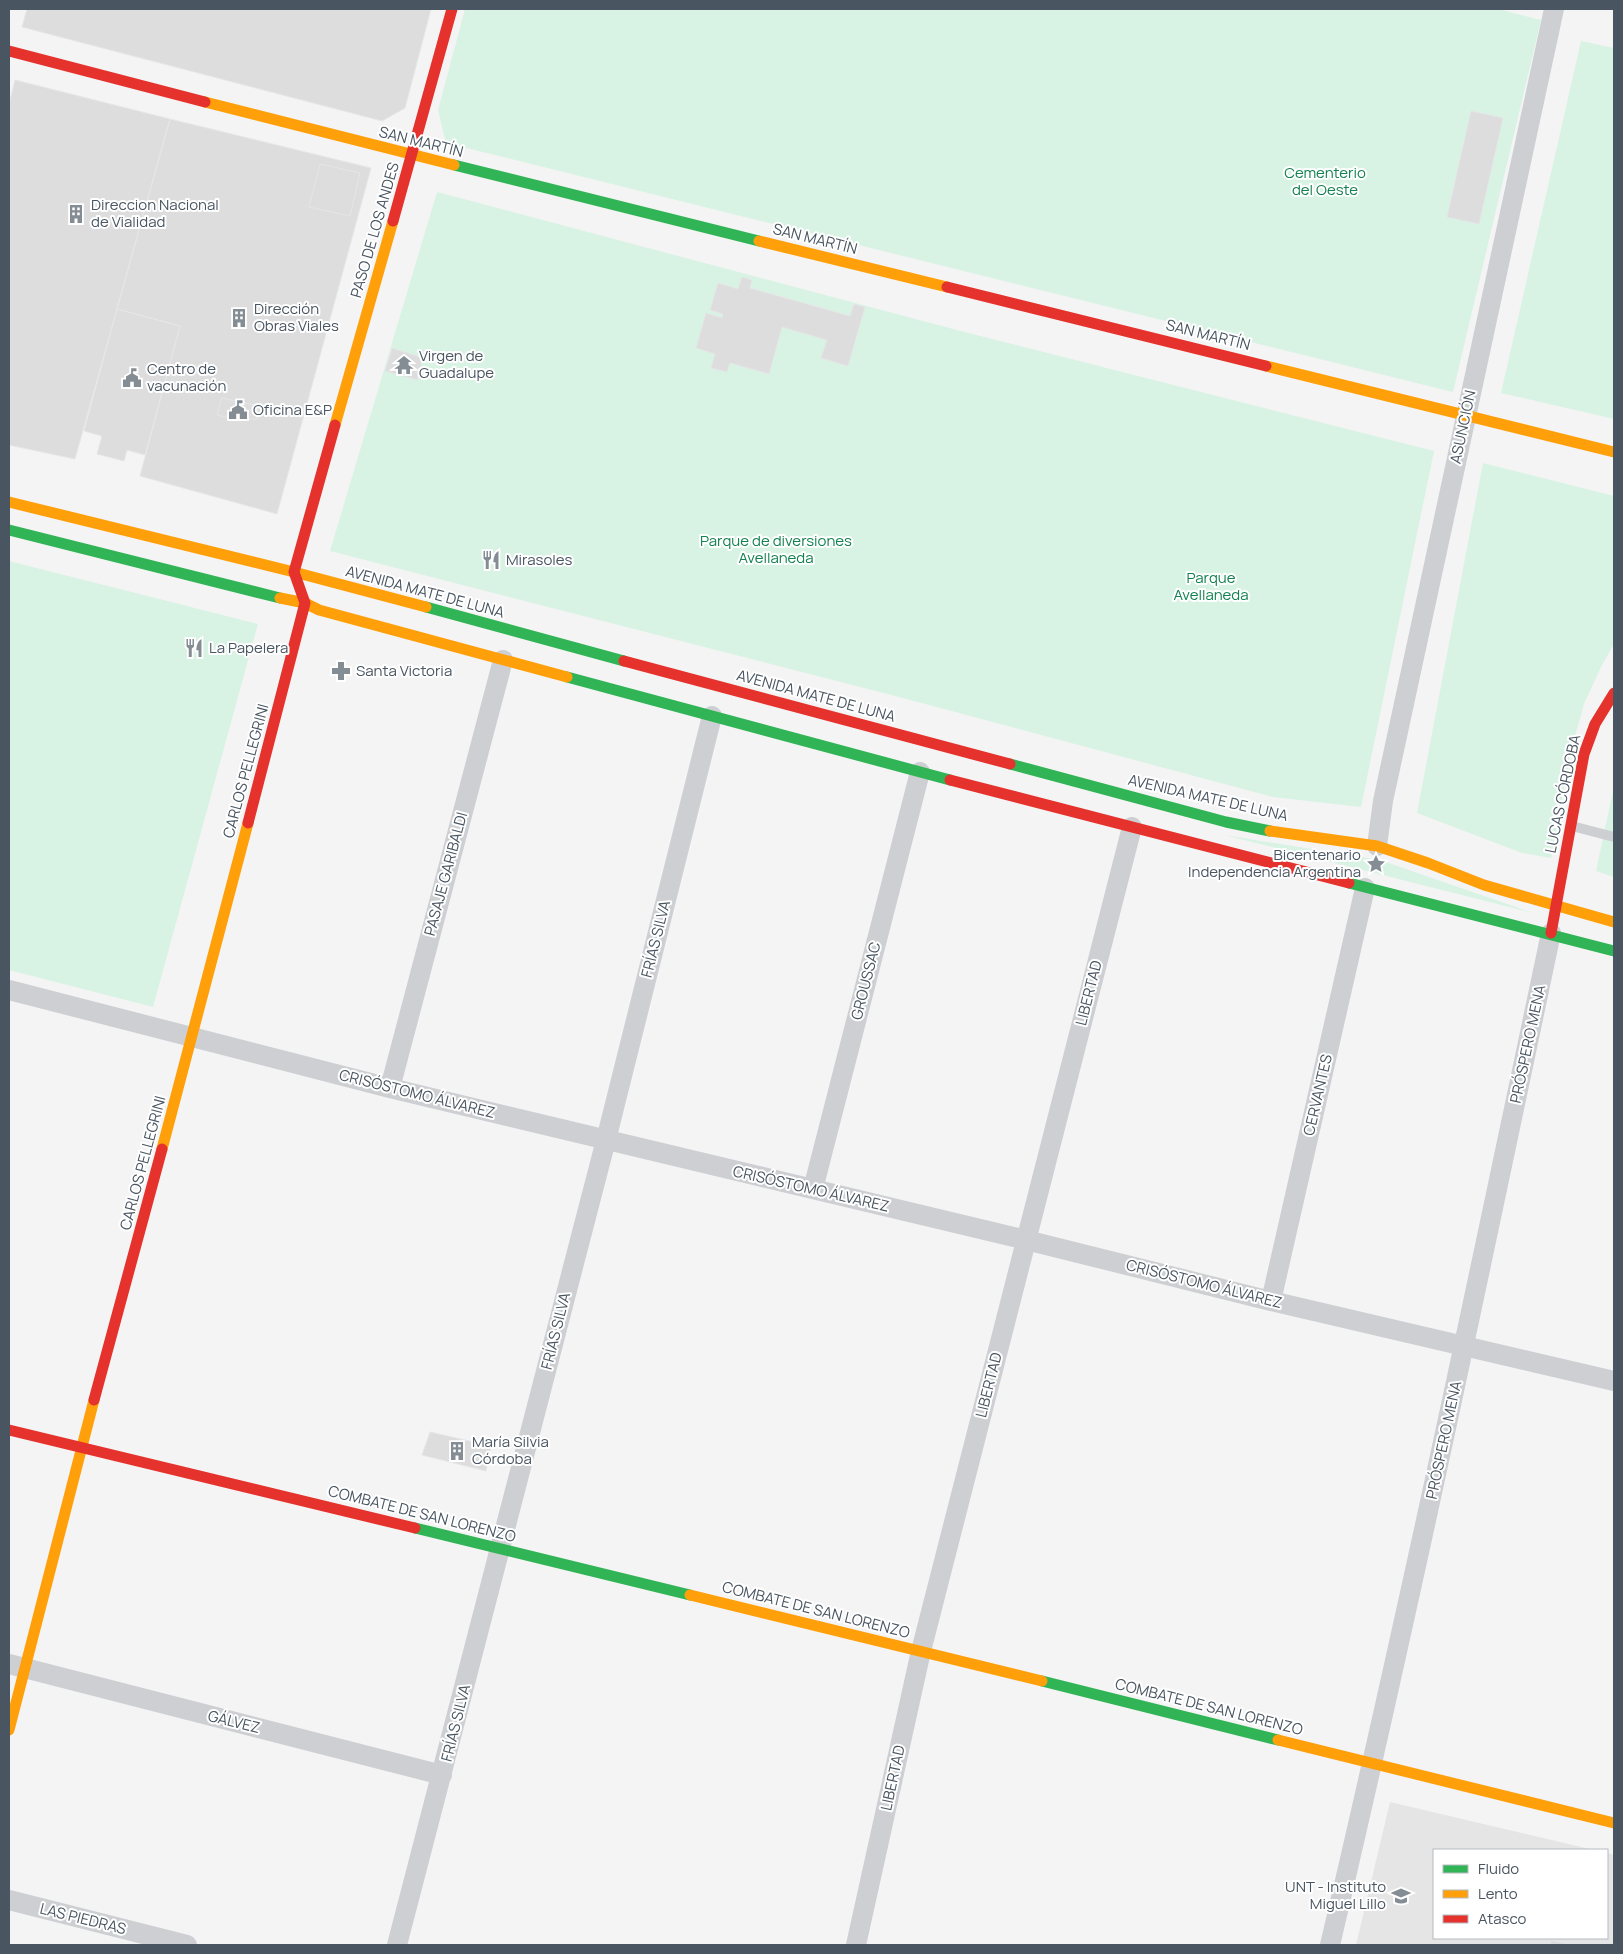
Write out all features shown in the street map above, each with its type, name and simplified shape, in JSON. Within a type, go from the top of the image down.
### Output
[{"type":"street","name":"PASO DE LOS ANDES","points":[[294,572],[452,9]]},
{"type":"street","name":"ASUNCIÓN","points":[[1377,846],[1383,801],[1465,414],[1554,9]]},
{"type":"street","name":"SAN MARTÍN","points":[[9,51],[412,155],[1614,452]]},
{"type":"street","name":"AVENIDA MATE DE LUNA","points":[[9,502],[294,572],[1226,822],[1270,831],[1377,846],[1484,885],[1614,922]]},
{"type":"street","points":[[9,530],[305,603],[319,610],[920,772],[1614,951]]},
{"type":"street","points":[[294,572],[305,603]]},
{"type":"street","name":"CARLOS PELLEGRINI","points":[[9,1730],[17,1666],[82,1448],[192,1038],[305,603]]},
{"type":"street","name":"PASAJE GARIBALDI","points":[[390,1088],[502,660]]},
{"type":"street","name":"LUCAS CÓRDOBA","points":[[1551,934],[1584,754],[1595,724],[1614,693]]},
{"type":"street","name":"FRÍAS SILVA","points":[[397,1945],[606,1140],[712,716]]},
{"type":"street","name":"GROUSSAC","points":[[813,1189],[920,772]]},
{"type":"street","name":"LIBERTAD","points":[[856,1945],[921,1651],[1132,827]]},
{"type":"street","name":"CERVANTES","points":[[1271,1301],[1364,888]]},
{"type":"street","name":"PRÓSPERO MENA","points":[[1330,1945],[1373,1763],[1464,1347],[1551,934]]},
{"type":"street","name":"CRISÓSTOMO ÁLVAREZ","points":[[9,990],[390,1088],[1026,1240],[1271,1301],[1614,1381]]},
{"type":"street","name":"COMBATE DE SAN LORENZO","points":[[9,1430],[921,1651],[1614,1823]]},
{"type":"street","name":"GÁLVEZ","points":[[17,1666],[442,1775]]},
{"type":"street","name":"LAS PIEDRAS","points":[[9,1900],[187,1945]]},
{"type":"lane","points":[[1570,826],[1614,837]]},
{"type":"shaded area","name":"UNT - Instituto Miguel Lillo","points":[[1390,1802],[1590,1849],[1433,1849],[1433,1939],[1608,1939],[1608,1853],[1614,1855],[1614,1945],[1356,1945]]},
{"type":"green space","name":"Cementerio del Oeste","points":[[465,9],[1498,9],[1541,20],[1453,392],[446,143],[438,110]]},
{"type":"green space","points":[[1581,41],[1614,48],[1614,419],[1501,393]]},
{"type":"green space","name":"Parque Avellaneda","points":[[437,192],[957,330],[1434,451],[1361,807],[1273,797],[899,697],[330,551]]},
{"type":"green space","points":[[1483,463],[1614,496],[1614,644],[1584,704],[1571,750],[1551,858],[1522,853],[1417,813]]},
{"type":"green space","points":[[9,561],[258,624],[153,1007],[9,970]]},
{"type":"green space","points":[[1614,786],[1614,877],[1596,871]]},
{"type":"green space","points":[[1224,835],[1380,860],[1533,913]]},
{"type":"building","points":[[27,9],[431,9],[405,108],[382,121],[22,27]]},
{"type":"building","name":"Direccion Nacional de Vialidad","points":[[15,80],[170,119],[75,459],[9,445],[9,104]]},
{"type":"building","points":[[1471,111],[1503,118],[1479,224],[1447,217]]},
{"type":"building","name":"Dirección Obras Viales","points":[[170,119],[371,168],[277,514],[140,476],[180,326],[117,309]]},
{"type":"building","points":[[320,164],[360,173],[350,216],[309,207]]},
{"type":"building","points":[[742,277],[752,280],[750,288],[850,316],[854,304],[865,307],[848,366],[821,358],[827,340],[782,327],[769,374],[730,363],[727,372],[711,368],[715,354],[696,348],[706,313],[722,318],[723,314],[710,310],[718,283],[738,289]]},
{"type":"building","name":"Centro de vacunación","points":[[117,309],[180,326],[145,455],[127,450],[124,461],[97,454],[102,436],[84,431]]},
{"type":"building","name":"Virgen de Guadalupe","points":[[392,348],[423,358],[417,380],[385,371]]},
{"type":"building","name":"Oficina E&P","points":[[222,398],[259,406],[256,420],[235,415],[234,419],[217,415]]},
{"type":"building","name":"María Silvia Córdoba","points":[[430,1432],[491,1446],[486,1471],[422,1455]]},
{"type":"building","points":[[1551,1940],[1573,1945],[1550,1945]]},
{"type":"traffic: fast","points":[[454,165],[759,241]]},
{"type":"traffic: fast","points":[[9,530],[280,598]]},
{"type":"traffic: fast","points":[[426,607],[624,661]]},
{"type":"traffic: fast","points":[[567,677],[950,780]]},
{"type":"traffic: fast","points":[[1010,764],[1226,822],[1270,831]]},
{"type":"traffic: fast","points":[[1349,883],[1614,951]]},
{"type":"traffic: fast","points":[[415,1528],[690,1595]]},
{"type":"traffic: fast","points":[[1042,1681],[1278,1740]]},
{"type":"traffic: slow","points":[[205,102],[454,165]]},
{"type":"traffic: slow","points":[[335,425],[393,221]]},
{"type":"traffic: slow","points":[[759,241],[947,287]]},
{"type":"traffic: slow","points":[[1266,366],[1614,452]]},
{"type":"traffic: slow","points":[[9,502],[294,572],[426,607]]},
{"type":"traffic: slow","points":[[280,598],[305,603],[319,610],[567,677]]},
{"type":"traffic: slow","points":[[162,1149],[248,823]]},
{"type":"traffic: slow","points":[[1270,831],[1377,846],[1484,885],[1614,922]]},
{"type":"traffic: slow","points":[[9,1730],[94,1400]]},
{"type":"traffic: slow","points":[[690,1595],[1042,1681]]},
{"type":"traffic: slow","points":[[1278,1740],[1614,1823]]},
{"type":"traffic: jam","points":[[393,221],[452,9]]},
{"type":"traffic: jam","points":[[9,51],[205,102]]},
{"type":"traffic: jam","points":[[947,287],[1266,366]]},
{"type":"traffic: jam","points":[[248,823],[305,603],[294,572],[335,425]]},
{"type":"traffic: jam","points":[[624,661],[1010,764]]},
{"type":"traffic: jam","points":[[1551,933],[1584,754],[1595,724],[1614,693]]},
{"type":"traffic: jam","points":[[950,780],[1349,883]]},
{"type":"traffic: jam","points":[[94,1400],[162,1149]]},
{"type":"traffic: jam","points":[[9,1430],[415,1528]]},
{"type":"place","name":"Direccion Nacional de Vialidad","points":[[76,214]]},
{"type":"place","name":"Dirección Obras Viales","points":[[239,318]]},
{"type":"place","name":"Virgen de Guadalupe","points":[[404,365]]},
{"type":"place","name":"Centro de vacunación","points":[[132,378]]},
{"type":"place","name":"Oficina E&P","points":[[238,410]]},
{"type":"place","name":"Mirasoles","points":[[491,560]]},
{"type":"place","name":"La Papelera","points":[[194,648]]},
{"type":"place","name":"Santa Victoria","points":[[341,671]]},
{"type":"place","name":"Bicentenario Independencia Argentina","points":[[1376,864]]},
{"type":"place","name":"María Silvia Córdoba","points":[[457,1451]]},
{"type":"place","name":"UNT - Instituto Miguel Lillo","points":[[1401,1896]]},
{"type":"park label","name":"Parque de diversiones Avellaneda","points":[[776,550]]}]
